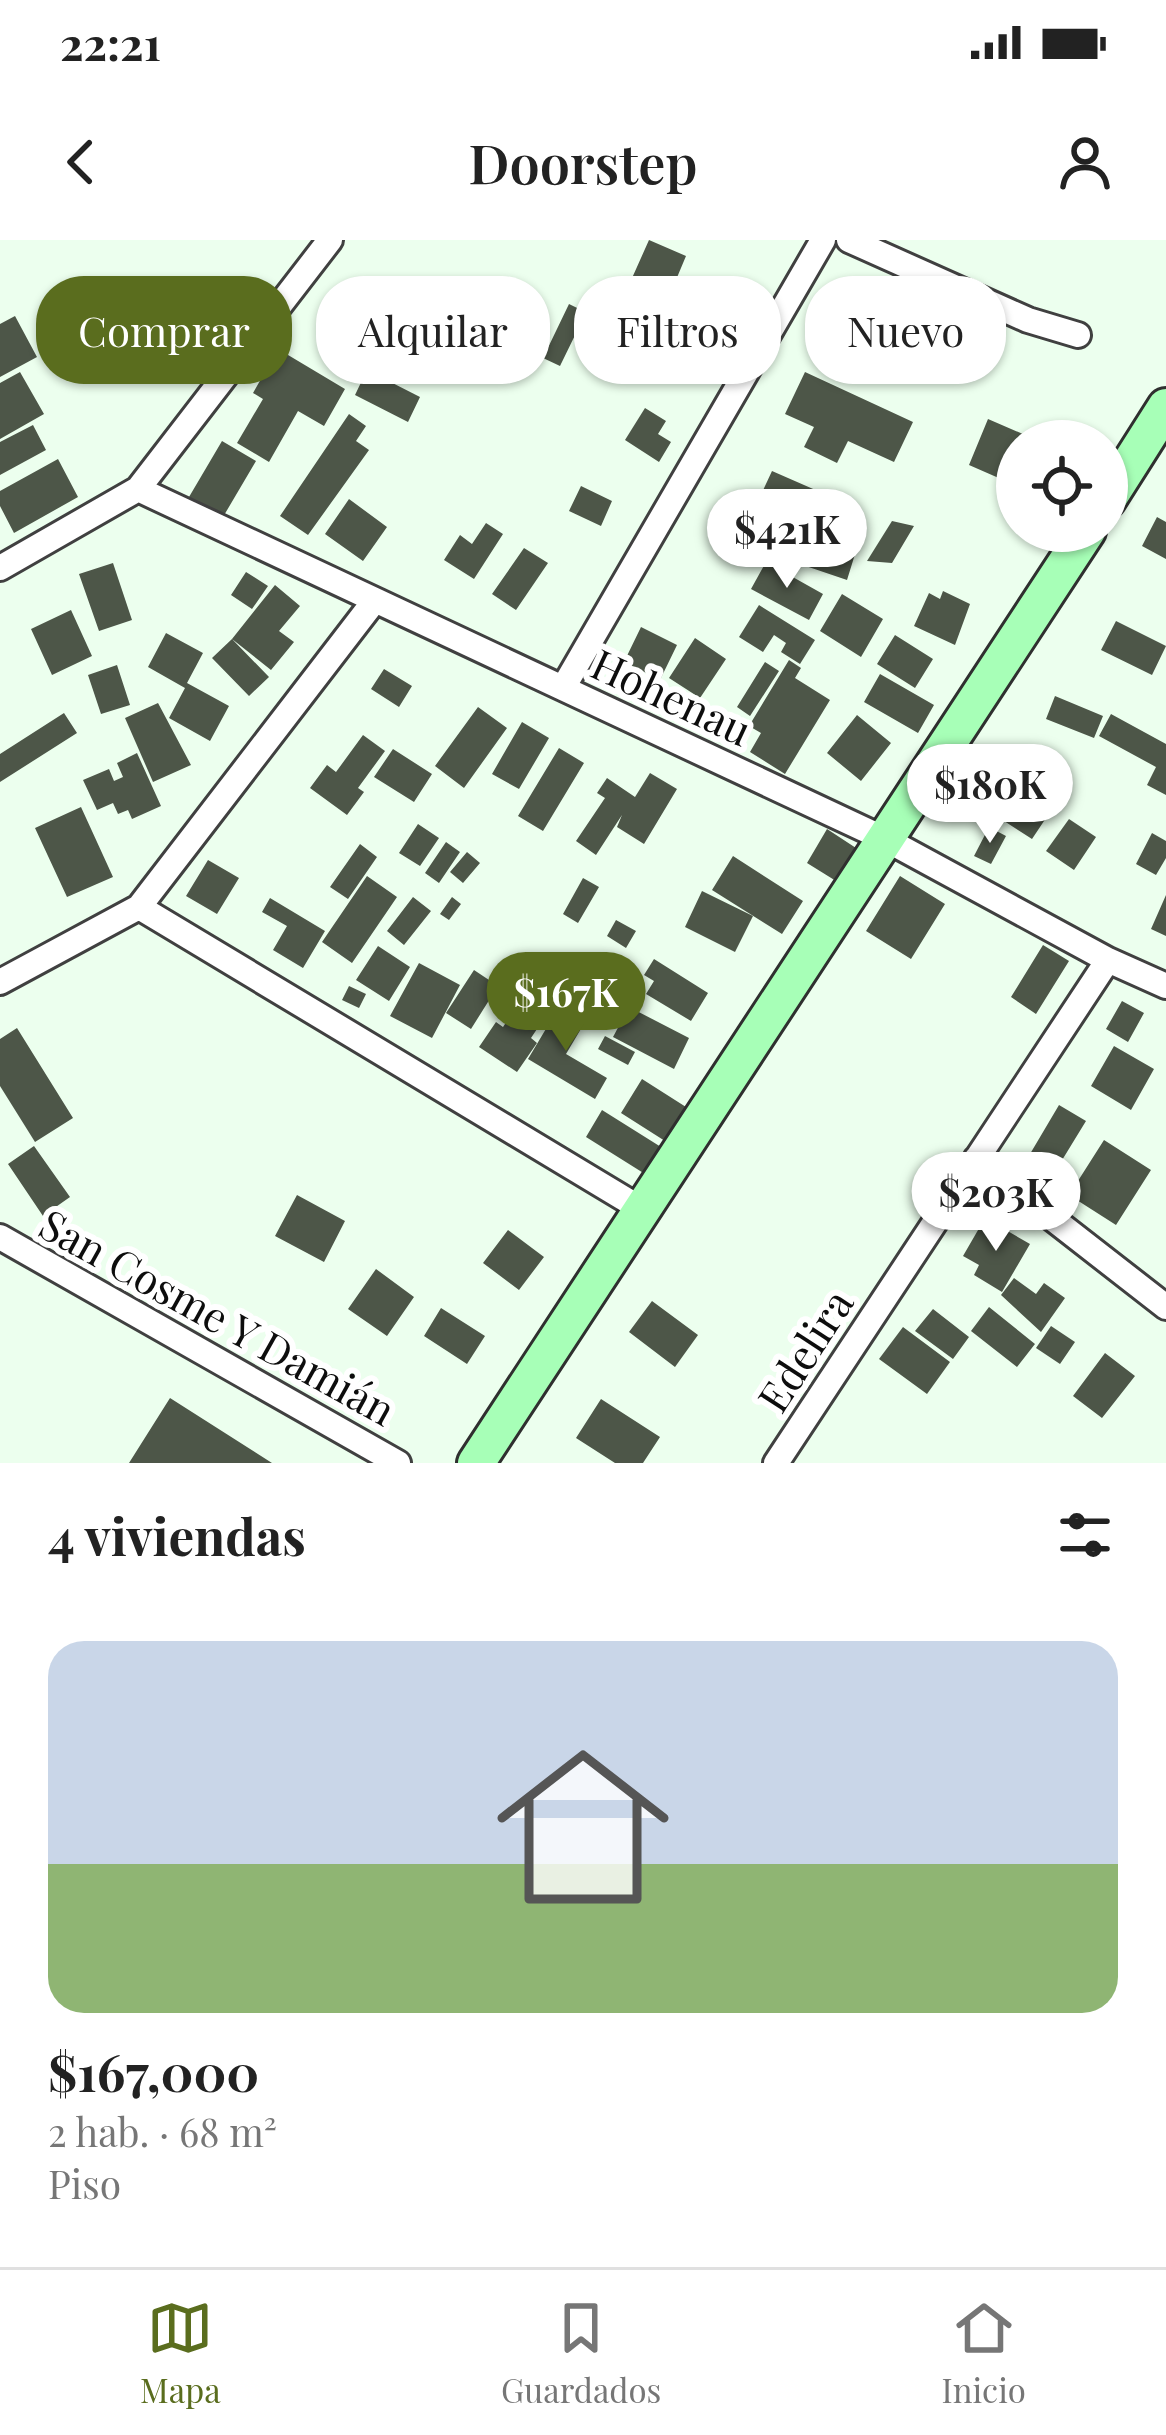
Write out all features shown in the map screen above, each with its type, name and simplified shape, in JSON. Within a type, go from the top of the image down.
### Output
[{"type":"main road","points":[[1128,467],[1166,407]]},
{"type":"main road","points":[[476,1463],[1073,552]]},
{"type":"street","points":[[0,568],[138,489],[329,240]]},
{"type":"street","points":[[563,688],[823,240]]},
{"type":"street","points":[[849,240],[1028,320],[1078,334]]},
{"type":"street","name":"Hohenau","points":[[138,489],[887,840],[1108,960],[1166,986]]},
{"type":"street","points":[[0,982],[139,907],[375,600]]},
{"type":"street","points":[[139,907],[643,1210]]},
{"type":"street","name":"Edelira","points":[[776,1463],[1108,960]]},
{"type":"street","points":[[976,1159],[1166,1306]]},
{"type":"street","name":"San Cosme Y Damián","points":[[0,1238],[398,1463]]},
{"type":"building","points":[[649,240],[686,256],[678,276],[633,276]]},
{"type":"building","points":[[569,304],[574,306],[574,337],[560,366],[550,361],[550,343]]},
{"type":"building","points":[[15,316],[36,358],[0,377],[0,324]]},
{"type":"building","points":[[292,357],[316,372],[316,384],[345,389],[324,426],[298,411],[269,462],[237,443],[263,399],[253,393],[258,384],[292,384]]},
{"type":"building","points":[[20,372],[44,414],[0,439],[0,383]]},
{"type":"building","points":[[805,372],[805,384],[831,384],[913,422],[894,462],[848,441],[837,463],[804,447],[814,427],[785,414]]},
{"type":"building","points":[[360,384],[394,384],[420,397],[408,422],[355,395]]},
{"type":"building","points":[[645,408],[666,421],[658,434],[671,442],[659,462],[625,440]]},
{"type":"building","points":[[349,414],[366,426],[356,441],[369,450],[308,535],[280,516]]},
{"type":"building","points":[[988,419],[996,422],[996,477],[969,465]]},
{"type":"building","points":[[33,425],[46,450],[0,475],[0,442]]},
{"type":"building","points":[[222,441],[256,461],[223,517],[189,497]]},
{"type":"building","points":[[58,459],[78,497],[14,533],[0,506],[0,491]]},
{"type":"building","points":[[772,471],[820,492],[807,520],[759,499]]},
{"type":"building","points":[[581,486],[612,501],[601,526],[569,511]]},
{"type":"building","points":[[734,496],[797,533],[782,558],[720,521]]},
{"type":"building","points":[[349,499],[387,527],[363,561],[325,534]]},
{"type":"building","points":[[1157,517],[1166,522],[1166,559],[1142,546]]},
{"type":"building","points":[[892,521],[914,526],[892,563],[867,561]]},
{"type":"building","points":[[486,523],[503,534],[474,579],[444,560],[460,535],[472,544]]},
{"type":"building","points":[[801,532],[856,551],[847,580],[791,561]]},
{"type":"building","points":[[524,548],[548,563],[516,610],[492,594]]},
{"type":"building","points":[[766,562],[823,594],[809,620],[751,589]]},
{"type":"building","points":[[113,563],[132,620],[99,631],[79,574]]},
{"type":"building","points":[[246,572],[268,586],[252,609],[231,595]]},
{"type":"building","points":[[275,585],[300,606],[279,631],[294,642],[271,670],[232,639]]},
{"type":"building","points":[[943,591],[970,604],[955,645],[914,626],[929,593],[940,599]]},
{"type":"building","points":[[842,594],[883,619],[861,657],[820,631]]},
{"type":"building","points":[[759,605],[815,640],[800,664],[781,652],[786,643],[774,635],[763,652],[739,637]]},
{"type":"building","points":[[71,610],[92,656],[52,675],[31,629]]},
{"type":"building","points":[[1116,621],[1166,646],[1152,675],[1101,650]]},
{"type":"building","points":[[641,627],[677,645],[660,680],[624,662]]},
{"type":"building","points":[[166,633],[203,653],[187,683],[229,706],[210,741],[169,718],[185,688],[148,667]]},
{"type":"building","points":[[895,635],[933,659],[915,688],[877,664]]},
{"type":"building","points":[[695,638],[726,659],[700,698],[669,678]]},
{"type":"building","points":[[232,639],[269,677],[249,696],[212,658]]},
{"type":"building","points":[[789,660],[801,668],[795,678],[830,700],[785,774],[750,752],[761,733],[749,726]]},
{"type":"building","points":[[765,662],[779,671],[750,716],[737,707]]},
{"type":"building","points":[[117,665],[130,705],[101,714],[88,675]]},
{"type":"building","points":[[384,669],[412,686],[399,707],[371,689]]},
{"type":"building","points":[[880,674],[934,705],[918,733],[864,702]]},
{"type":"building","points":[[1055,696],[1103,716],[1094,738],[1046,719]]},
{"type":"building","points":[[158,703],[191,765],[153,782],[125,718]]},
{"type":"building","points":[[478,707],[507,728],[464,788],[435,766]]},
{"type":"building","points":[[64,713],[77,733],[0,782],[0,754]]},
{"type":"building","points":[[1111,714],[1166,744],[1166,795],[1147,785],[1156,767],[1099,736]]},
{"type":"building","points":[[857,715],[891,743],[861,781],[827,753]]},
{"type":"building","points":[[522,722],[549,738],[519,789],[492,774]]},
{"type":"building","points":[[363,735],[385,751],[358,788],[364,792],[347,815],[310,788],[327,765],[336,772]]},
{"type":"building","points":[[559,748],[584,763],[543,831],[518,816]]},
{"type":"building","points":[[393,749],[432,774],[414,802],[374,777]]},
{"type":"building","points":[[137,753],[161,806],[132,819],[128,810],[118,814],[113,803],[97,810],[83,780],[109,769],[114,781],[123,777],[117,763]]},
{"type":"building","points":[[650,773],[677,789],[644,844],[617,827],[622,815],[596,855],[576,841],[605,798],[597,793],[607,778],[635,797]]},
{"type":"building","points":[[1016,797],[1046,818],[1032,839],[1001,819]]},
{"type":"building","points":[[81,807],[113,877],[67,897],[35,828]]},
{"type":"building","points":[[1069,819],[1096,837],[1074,870],[1046,851]]},
{"type":"building","points":[[418,824],[439,838],[420,866],[399,853]]},
{"type":"building","points":[[989,827],[1006,836],[991,864],[974,856]]},
{"type":"building","points":[[827,829],[856,848],[836,881],[807,863]]},
{"type":"building","points":[[1152,833],[1166,841],[1166,858],[1156,875],[1136,864]]},
{"type":"building","points":[[446,842],[460,852],[439,883],[425,873]]},
{"type":"building","points":[[360,844],[377,857],[348,899],[330,887]]},
{"type":"building","points":[[467,852],[480,863],[463,883],[450,872]]},
{"type":"building","points":[[733,856],[803,901],[782,934],[712,890]]},
{"type":"building","points":[[208,860],[239,878],[217,914],[186,896]]},
{"type":"building","points":[[367,876],[397,897],[352,963],[322,942]]},
{"type":"building","points":[[900,876],[945,904],[911,959],[866,931]]},
{"type":"building","points":[[583,878],[599,887],[578,923],[563,914]]},
{"type":"building","points":[[702,891],[753,916],[735,952],[685,927]]},
{"type":"building","points":[[1166,895],[1166,936],[1151,929]]},
{"type":"building","points":[[413,897],[431,911],[404,945],[387,931]]},
{"type":"building","points":[[452,897],[461,904],[449,920],[440,914]]},
{"type":"building","points":[[270,898],[325,931],[303,968],[273,950],[287,926],[262,912]]},
{"type":"building","points":[[616,920],[636,931],[626,948],[607,936]]},
{"type":"building","points":[[1043,945],[1069,961],[1036,1014],[1011,997]]},
{"type":"building","points":[[378,946],[410,967],[389,1001],[356,980]]},
{"type":"building","points":[[654,959],[708,993],[691,1021],[646,994],[654,981],[644,975]]},
{"type":"building","points":[[419,963],[460,985],[432,1038],[390,1016]]},
{"type":"building","points":[[474,970],[498,986],[471,1029],[446,1013]]},
{"type":"building","points":[[534,980],[559,996],[531,1038],[537,1043],[517,1072],[479,1047],[496,1022],[503,1027]]},
{"type":"building","points":[[349,986],[366,994],[359,1008],[342,1000]]},
{"type":"building","points":[[1122,1001],[1144,1013],[1128,1042],[1106,1029]]},
{"type":"building","points":[[559,1007],[585,1022],[566,1054],[607,1078],[595,1099],[528,1059]]},
{"type":"building","points":[[629,1007],[689,1038],[674,1069],[613,1037]]},
{"type":"building","points":[[17,1028],[73,1118],[35,1142],[0,1086],[0,1039]]},
{"type":"building","points":[[605,1036],[635,1052],[628,1065],[598,1049]]},
{"type":"building","points":[[1114,1046],[1154,1069],[1131,1110],[1091,1086]]},
{"type":"building","points":[[642,1079],[686,1107],[665,1141],[621,1113]]},
{"type":"building","points":[[1059,1105],[1086,1121],[1056,1170],[1030,1154]]},
{"type":"building","points":[[602,1110],[661,1147],[645,1174],[586,1137]]},
{"type":"building","points":[[1104,1140],[1151,1170],[1116,1225],[1069,1195]]},
{"type":"building","points":[[34,1146],[70,1197],[43,1216],[8,1164]]},
{"type":"building","points":[[297,1195],[345,1221],[324,1262],[275,1236]]},
{"type":"building","points":[[985,1218],[1030,1244],[1002,1292],[974,1275],[979,1265],[963,1256]]},
{"type":"building","points":[[508,1230],[544,1257],[519,1290],[483,1263]]},
{"type":"building","points":[[376,1269],[414,1297],[387,1336],[348,1309]]},
{"type":"building","points":[[1014,1278],[1036,1294],[1044,1283],[1065,1298],[1041,1332],[1001,1295]]},
{"type":"building","points":[[652,1301],[698,1335],[675,1367],[629,1332]]},
{"type":"building","points":[[989,1307],[1035,1344],[1017,1367],[971,1331]]},
{"type":"building","points":[[441,1308],[485,1336],[467,1364],[424,1336]]},
{"type":"building","points":[[933,1309],[969,1337],[953,1359],[915,1331]]},
{"type":"building","points":[[1051,1326],[1075,1342],[1060,1364],[1036,1348]]},
{"type":"building","points":[[903,1327],[950,1362],[927,1394],[879,1359]]},
{"type":"building","points":[[1105,1353],[1135,1376],[1102,1418],[1073,1396]]},
{"type":"building","points":[[170,1398],[272,1463],[129,1463]]},
{"type":"building","points":[[601,1399],[660,1437],[643,1463],[615,1463],[576,1438]]}]
